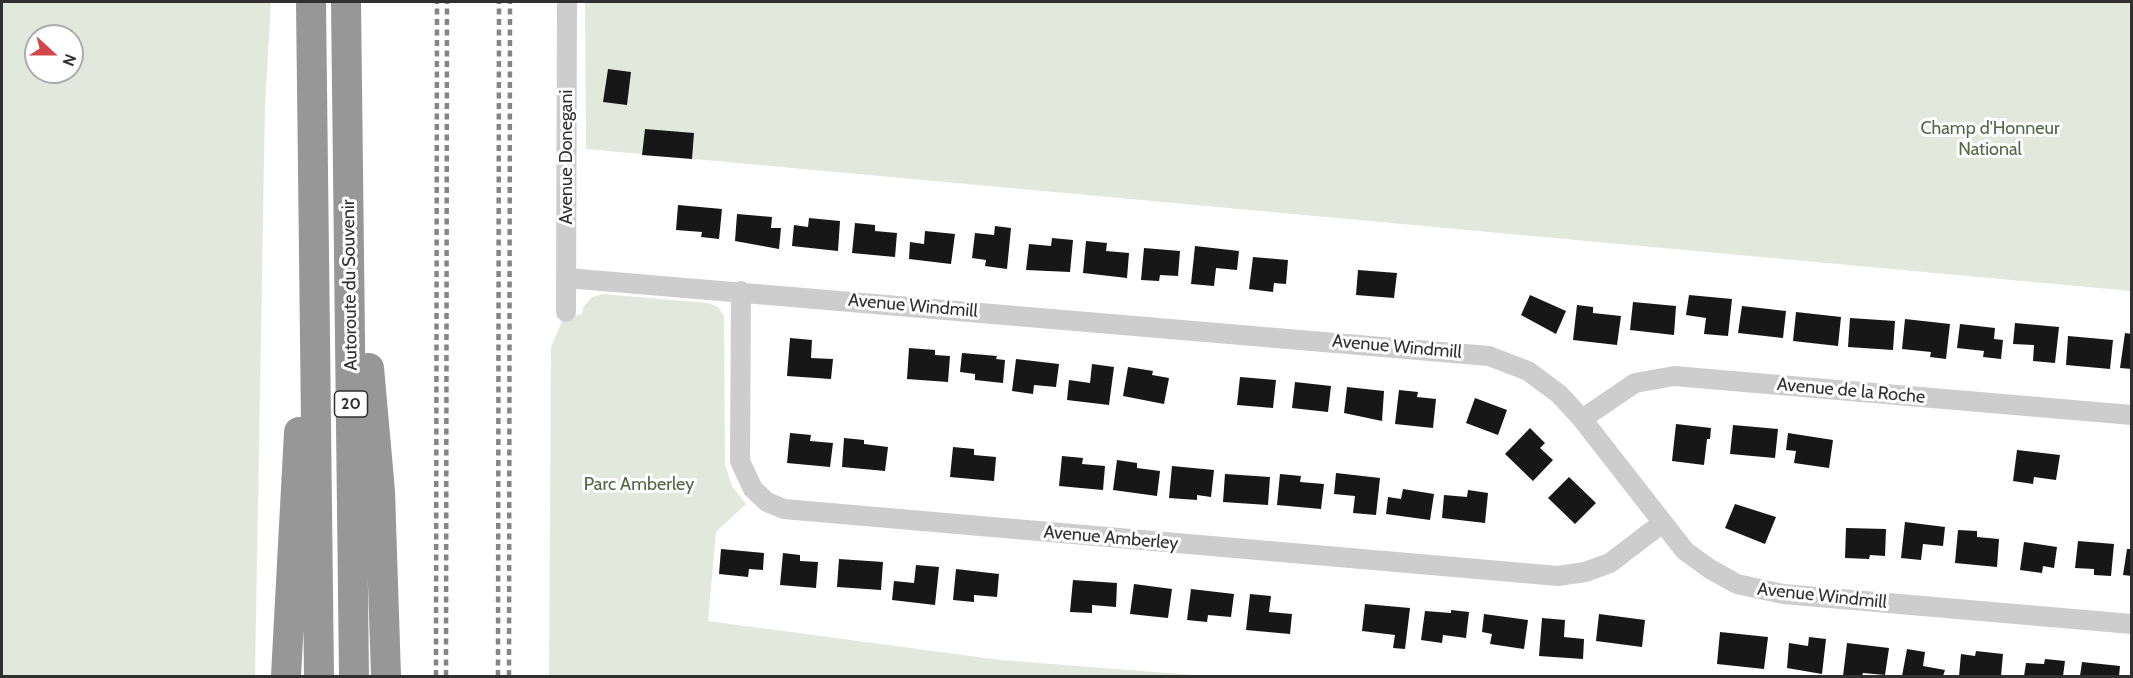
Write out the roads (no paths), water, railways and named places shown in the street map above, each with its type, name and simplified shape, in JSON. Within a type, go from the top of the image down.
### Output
[{"type":"highway","name":"Autoroute du Souvenir","points":[[311,2],[319,676]]},
{"type":"highway","name":"Autoroute du Souvenir","points":[[346,2],[354,676]]},
{"type":"highway","points":[[348,132],[380,491],[386,676]]},
{"type":"highway","points":[[286,676],[314,174]]},
{"type":"street","name":"Avenue Donegani","points":[[566,312],[567,2]]},
{"type":"street","name":"Avenue Windmill","points":[[567,278],[1476,354],[1501,359],[1528,371],[1559,394],[1582,419],[1661,524],[1685,551],[1710,569],[1737,584],[1766,592],[2132,624]]},
{"type":"street","name":"Avenue Amberley","points":[[741,291],[740,461],[747,481],[759,496],[784,509],[1558,576],[1586,572],[1610,563],[1661,524]]},
{"type":"street","name":"Avenue de la Roche","points":[[1582,419],[1635,383],[1674,376],[2132,415]]},
{"type":"railway","points":[[436,676],[437,2]]},
{"type":"railway","points":[[446,676],[447,2]]},
{"type":"railway","points":[[498,676],[499,2]]},
{"type":"railway","points":[[509,676],[510,2]]},
{"type":"park label","name":"Champ d'Honneur National","points":[[1990,139]]},
{"type":"park label","name":"Parc Amberley","points":[[639,485]]}]
